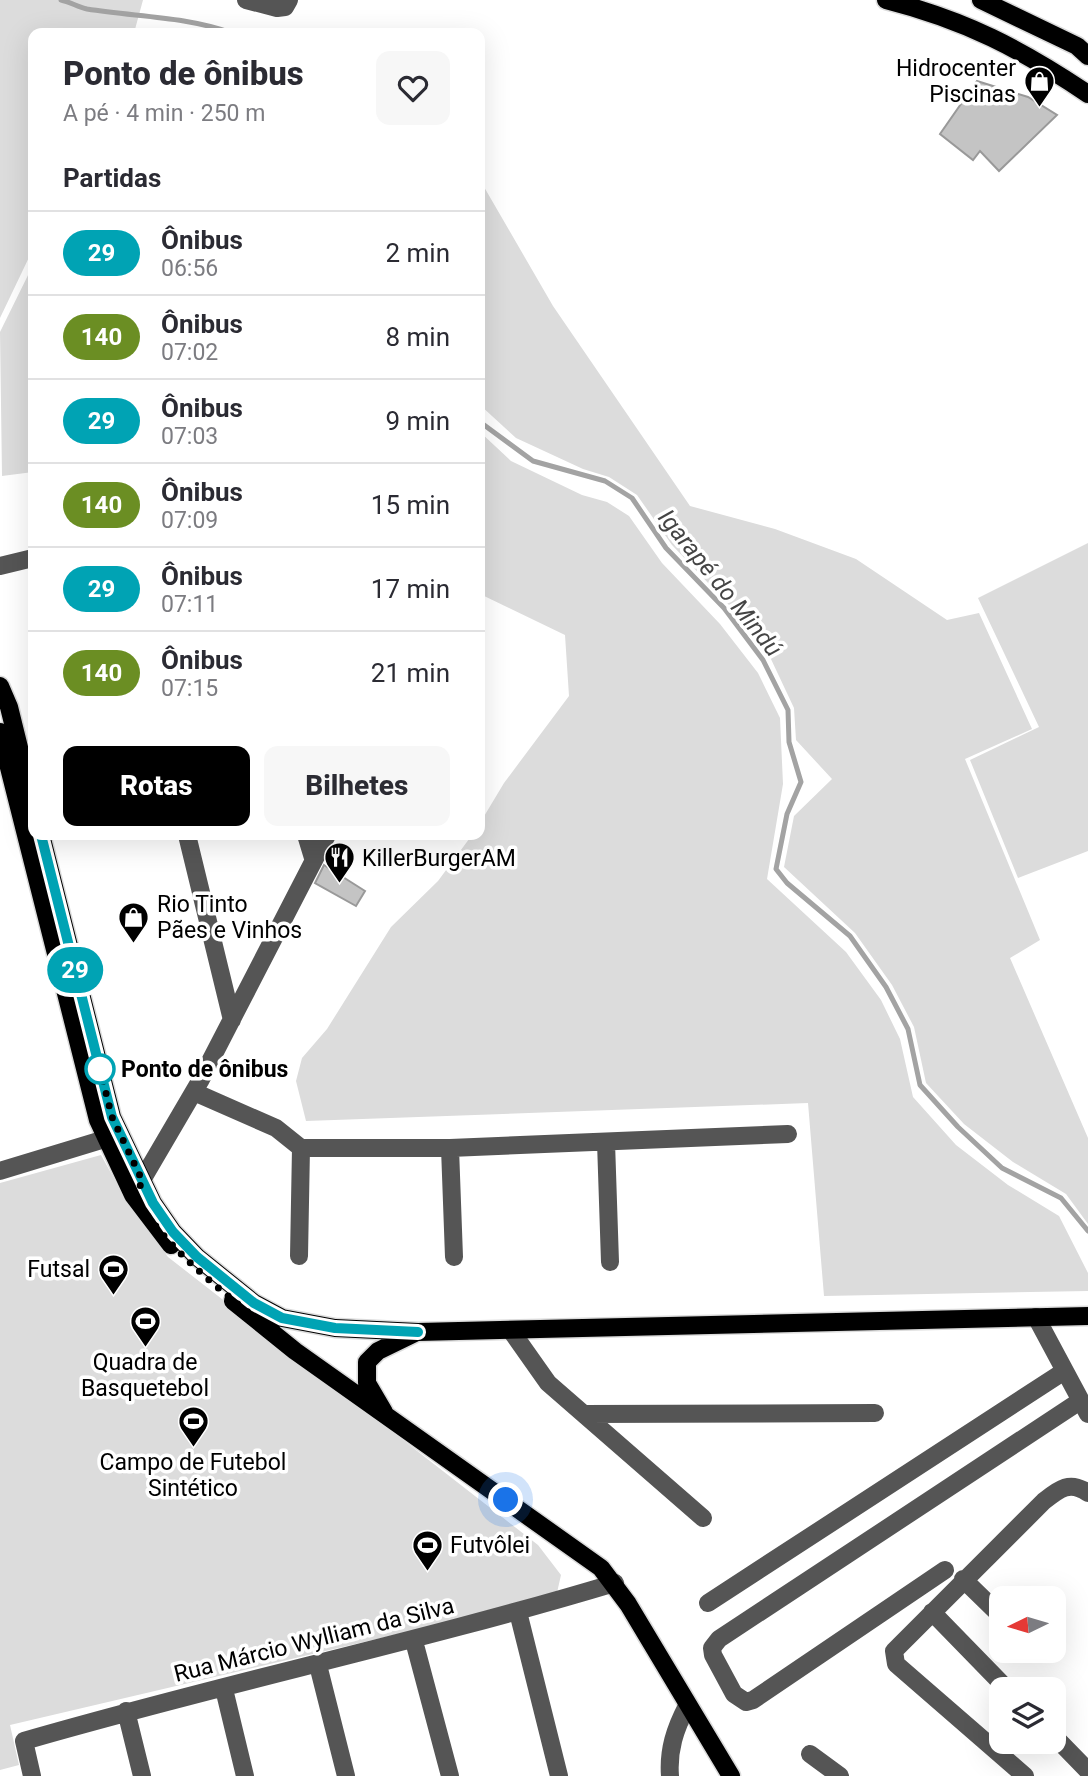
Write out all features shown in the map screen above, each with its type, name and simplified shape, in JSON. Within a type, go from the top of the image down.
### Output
[{"type":"main road","points":[[886,0],[980,29],[1038,60],[1088,94]]},
{"type":"main road","points":[[981,0],[1084,47]]},
{"type":"main road","points":[[0,686],[9,707],[28,784]]},
{"type":"main road","points":[[0,732],[28,834]]},
{"type":"main road","points":[[30,840],[111,1137],[138,1188],[154,1226],[188,1264],[295,1351],[587,1555],[615,1583],[731,1776]]},
{"type":"main road","points":[[42,840],[111,1137]]},
{"type":"main road","points":[[138,1188],[197,1257],[267,1310],[306,1324],[335,1328],[418,1332],[512,1332],[1088,1316]]},
{"type":"main road","points":[[388,1418],[367,1383],[367,1362],[378,1351],[418,1332]]},
{"type":"street","points":[[246,0],[277,8],[285,7],[289,0]]},
{"type":"street","points":[[0,566],[28,559]]},
{"type":"street","points":[[188,840],[232,1020]]},
{"type":"street","points":[[308,840],[313,858]]},
{"type":"street","points":[[138,1188],[194,1093],[324,840]]},
{"type":"street","points":[[194,1093],[276,1128],[301,1148],[450,1148],[788,1134]]},
{"type":"street","points":[[0,1171],[111,1137]]},
{"type":"street","points":[[606,1142],[610,1262]]},
{"type":"street","points":[[299,1256],[301,1148]]},
{"type":"street","points":[[450,1148],[454,1257]]},
{"type":"street","points":[[945,1570],[752,1700],[746,1702],[734,1694],[713,1655],[712,1648],[719,1639],[1084,1407],[1035,1317]]},
{"type":"street","points":[[512,1332],[548,1383],[703,1518]]},
{"type":"street","points":[[708,1603],[1063,1372]]},
{"type":"street","points":[[584,1415],[875,1413]]},
{"type":"street","points":[[1025,1776],[897,1664],[894,1651],[963,1580],[1062,1488],[1080,1487],[1088,1493]]},
{"type":"street","points":[[963,1580],[989,1605]]},
{"type":"street","name":"Rua Márcio Wylliam da Silva","points":[[32,1776],[24,1741],[126,1711],[414,1641],[615,1583]]},
{"type":"street","points":[[519,1612],[559,1776]]},
{"type":"street","points":[[932,1612],[995,1677]]},
{"type":"street","points":[[414,1641],[450,1776]]},
{"type":"street","points":[[318,1665],[346,1776]]},
{"type":"street","points":[[223,1689],[245,1776]]},
{"type":"street","points":[[670,1776],[671,1745],[687,1706]]},
{"type":"street","points":[[126,1711],[142,1776]]},
{"type":"street","points":[[1066,1749],[1083,1768]]},
{"type":"street","points":[[810,1754],[840,1776]]},
{"type":"shaded area","points":[[0,0],[143,0],[135,28],[28,28],[28,259],[0,318]]},
{"type":"shaded area","points":[[485,189],[553,306],[690,506],[775,529],[856,559],[947,620],[979,613],[1032,729],[965,759],[1040,940],[1010,958],[1088,1138],[1088,1224],[1066,1194],[1013,1162],[964,1124],[926,1083],[914,1027],[892,985],[855,933],[784,867],[794,816],[832,779],[796,740],[794,708],[770,657],[729,605],[672,545],[637,495],[609,477],[583,469],[516,438],[485,410]]},
{"type":"shaded area","points":[[28,275],[28,473],[2,476],[0,332]]},
{"type":"shaded area","points":[[485,437],[511,461],[582,495],[607,502],[629,516],[662,563],[720,624],[758,673],[780,718],[783,784],[767,879],[846,952],[881,1000],[900,1039],[913,1097],[956,1145],[1008,1185],[1059,1216],[1088,1273],[1088,1291],[824,1296],[808,1103],[306,1121],[296,1081],[302,1058],[327,1029],[391,927],[438,881],[468,840],[485,840],[485,815],[504,783],[569,696],[565,635],[485,596]]},
{"type":"shaded area","points":[[1088,543],[1088,851],[1018,878],[970,760],[1039,727],[978,598]]},
{"type":"shaded area","points":[[101,1155],[126,1200],[168,1257],[538,1545],[561,1575],[556,1597],[10,1725],[19,1765],[0,1770],[0,1183]]},
{"type":"building","points":[[977,81],[1028,97],[1057,115],[999,171],[980,151],[973,160],[940,134]]},
{"type":"building","name":"KillerBurgerAM","points":[[324,865],[365,891],[356,906],[315,883]]},
{"type":"waterway","name":"Igarapé do Mindú","points":[[61,0],[87,9],[178,20],[217,28]]},
{"type":"waterway","name":"Igarapé do Mindú","points":[[485,426],[533,461],[605,481],[632,498],[666,548],[724,608],[763,660],[788,710],[789,742],[801,782],[787,814],[776,869],[787,883],[850,936],[886,987],[908,1029],[920,1085],[958,1127],[1002,1168],[1061,1198],[1088,1231]]},
{"type":"bus line","name":"29","points":[[42,840],[118,1135],[153,1203],[173,1232],[197,1257],[254,1303],[282,1318],[335,1328],[418,1332]]},
{"type":"place","name":"Hidrocenter Piscinas","points":[[1039,108]]},
{"type":"place","name":"KillerBurgerAM","points":[[339,885]]},
{"type":"place","name":"Rio Tinto Pães e Vinhos","points":[[134,944]]},
{"type":"place","name":"Ponto de ônibus","points":[[100,1069]]},
{"type":"place","name":"Futsal","points":[[113,1296]]},
{"type":"place","name":"Quadra de Basquetebol","points":[[145,1348]]},
{"type":"place","name":"Campo de Futebol Sintético","points":[[193,1448]]},
{"type":"place","name":"Futvôlei","points":[[427,1572]]},
{"type":"route","points":[[100,1069],[118,1135],[143,1182],[133,1195],[154,1226],[188,1264],[295,1351],[506,1500]]}]
